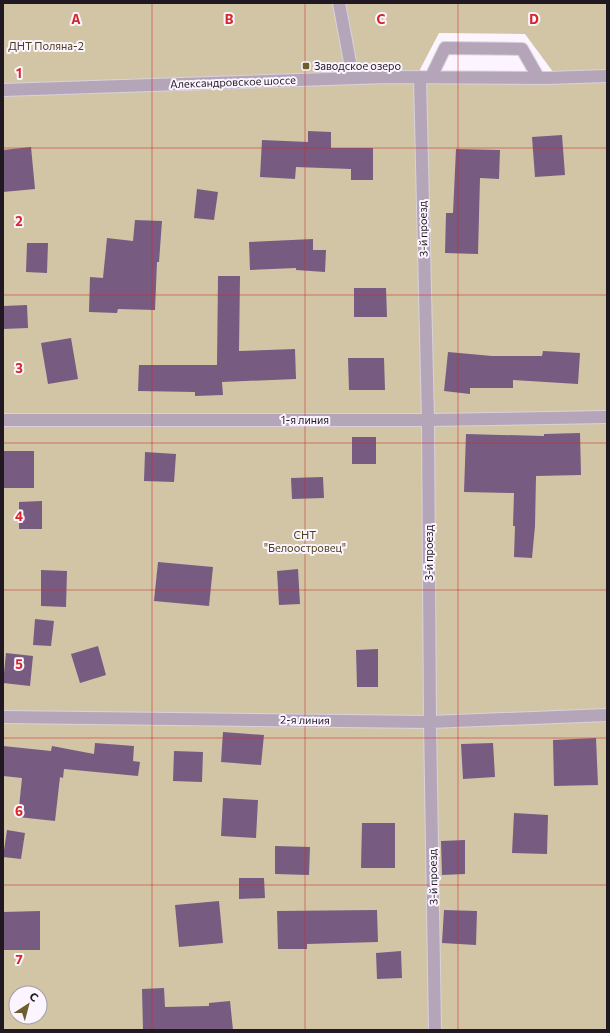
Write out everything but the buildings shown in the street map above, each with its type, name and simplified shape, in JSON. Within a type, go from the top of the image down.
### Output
[{"type":"street","points":[[339,3],[353,78]]},
{"type":"street","points":[[425,77],[446,48],[522,48],[538,77]]},
{"type":"street","name":"Александровское шоссе","points":[[3,90],[353,78],[607,76]]},
{"type":"street","name":"3-й проезд","points":[[425,77],[430,722],[435,1030]]},
{"type":"street","name":"1-я линия","points":[[3,420],[428,420],[607,417]]},
{"type":"street","name":"2-я линия","points":[[3,717],[430,722],[607,715]]},
{"type":"green space","name":"СНТ \"Белоостровец\"","points":[[3,3],[607,3],[607,1030],[3,1030]],"holes":[[[439,33],[525,34],[556,76],[416,77]]]},
{"type":"place","name":"Заводское озеро","points":[[306,66]]},
{"type":"park label","name":"ДНТ Поляна-2","points":[[46,46]]}]
